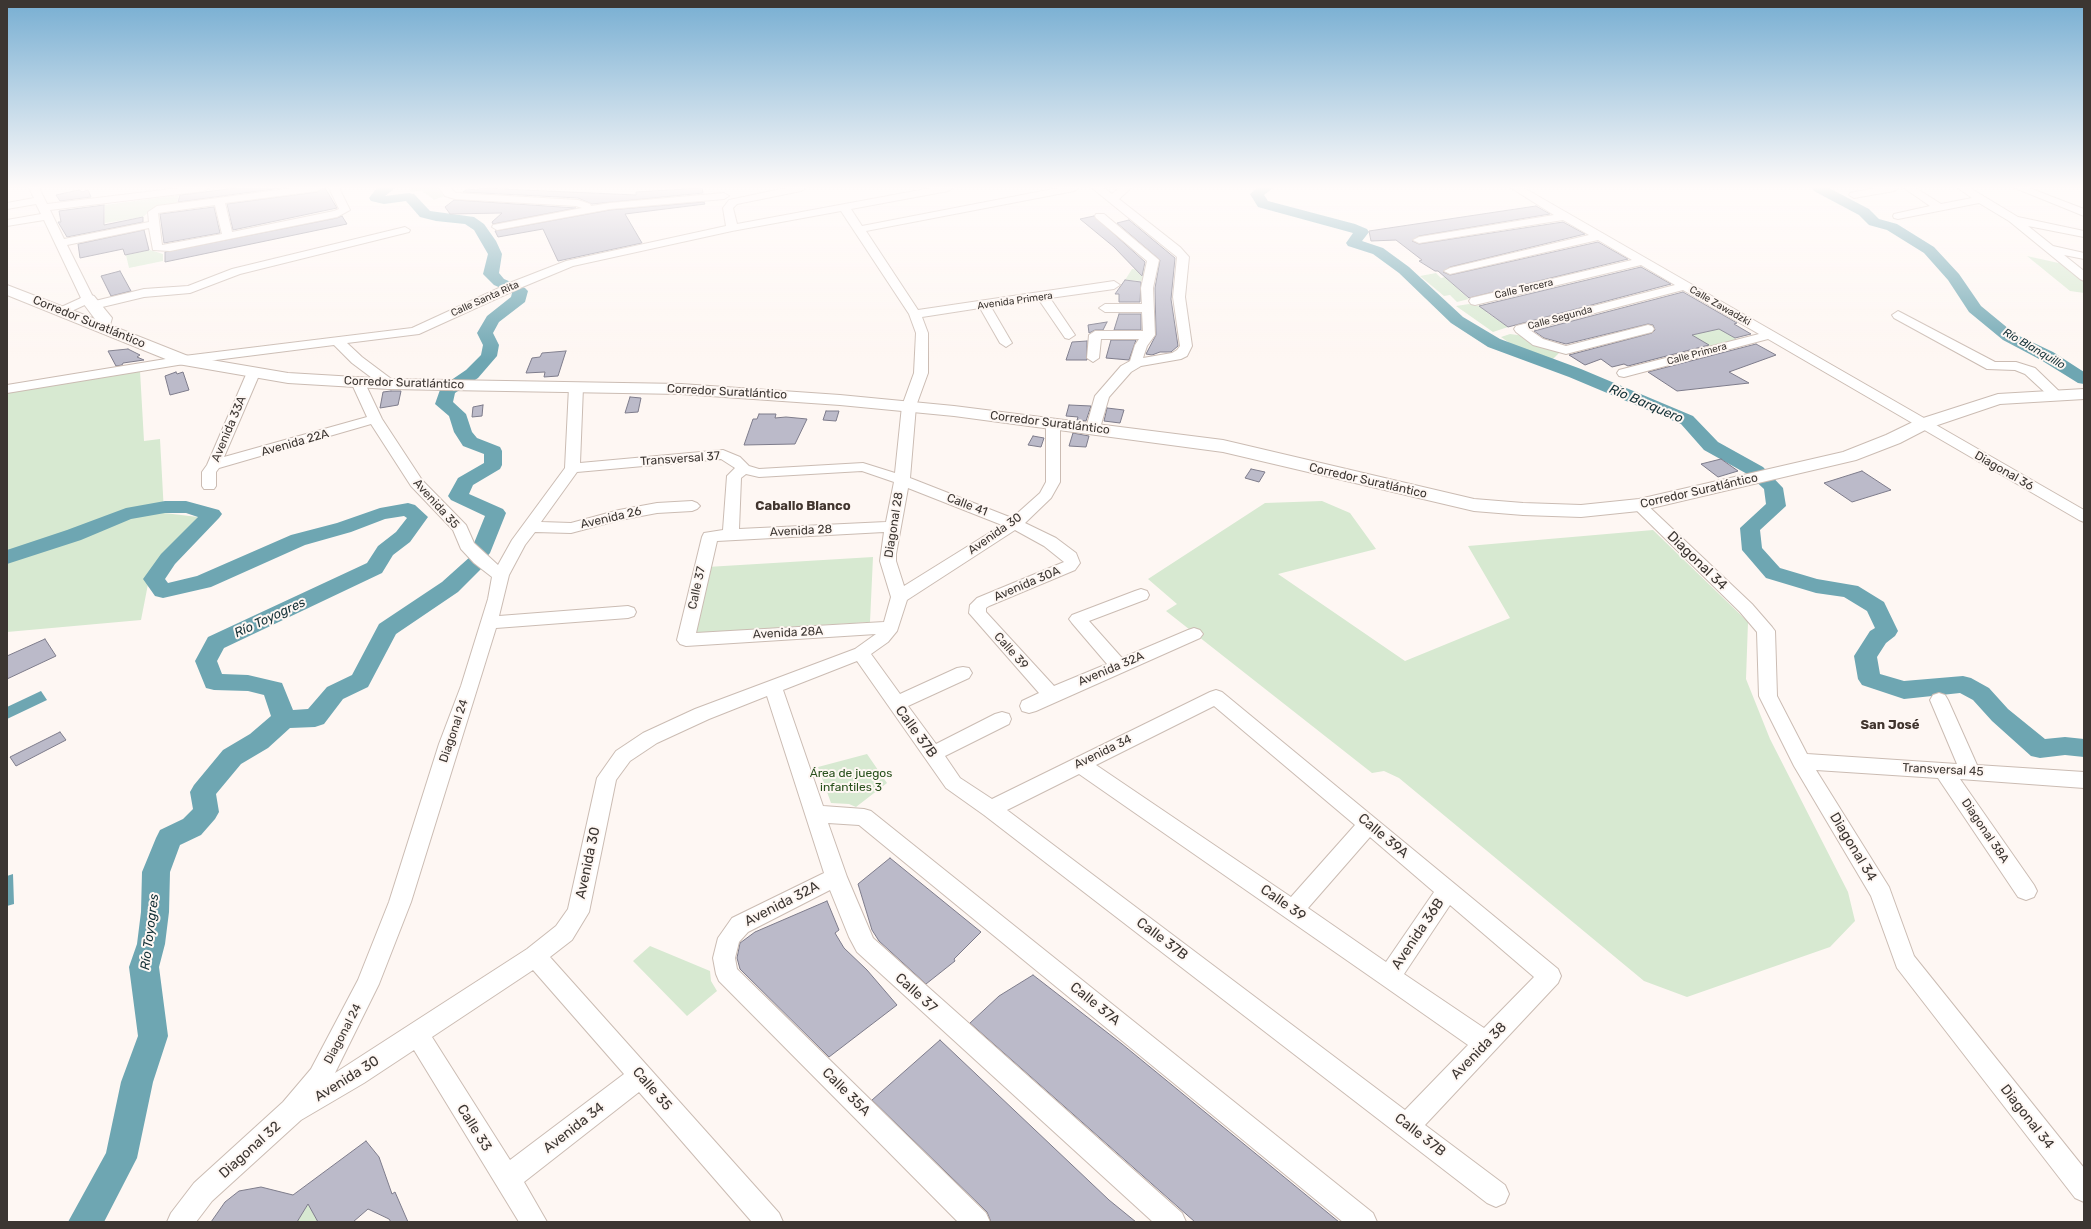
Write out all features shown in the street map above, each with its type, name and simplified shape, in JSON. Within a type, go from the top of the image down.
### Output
[{"type":"main road","name":"Corredor Suratlántico","points":[[7,290],[184,360],[253,373],[288,378],[389,384],[681,389],[780,395],[909,406],[1093,428],[1222,446],[1474,505],[1523,509],[1581,511],[1640,505],[1850,456],[1893,439],[1923,424],[1998,399],[2084,394]]},
{"type":"main road","points":[[91,302],[104,318],[101,326]]},
{"type":"street","points":[[62,245],[91,302]]},
{"type":"street","points":[[157,245],[157,248],[162,249],[181,245]]},
{"type":"street","points":[[63,311],[91,302],[144,293],[190,289],[229,273],[342,245]]},
{"type":"street","name":"Calle Santa Rita","points":[[7,389],[184,360],[338,342],[415,331],[510,288],[570,263],[652,245]]},
{"type":"street","name":"Diagonal 28","points":[[871,245],[915,314],[922,333],[921,373],[909,406],[902,480],[892,527],[888,561],[899,597]]},
{"type":"street","points":[[1137,245],[1150,256],[1152,260],[1147,288],[1149,335],[1141,345],[1137,357],[1137,363]]},
{"type":"street","points":[[1093,428],[1105,391],[1126,369],[1137,363],[1170,358],[1182,354],[1186,346],[1180,297],[1183,257],[1171,245]]},
{"type":"street","points":[[1450,271],[1560,245]]},
{"type":"street","name":"Calle Zawadzki","points":[[1616,245],[1923,424]]},
{"type":"street","points":[[2045,245],[2084,277]]},
{"type":"street","points":[[2048,248],[2084,256]]},
{"type":"street","name":"Calle Tercera","points":[[1475,301],[1643,261]]},
{"type":"street","name":"Avenida Primera","points":[[915,314],[1043,297],[1114,285]]},
{"type":"street","name":"Calle Segunda","points":[[1648,329],[1566,350],[1538,342],[1520,329],[1685,286]]},
{"type":"street","points":[[1043,297],[1069,335]]},
{"type":"street","points":[[984,305],[1006,343]]},
{"type":"street","points":[[1105,308],[1148,308]]},
{"type":"street","points":[[1907,318],[1992,366],[2016,366],[2030,371],[2056,395]]},
{"type":"street","points":[[1093,358],[1095,335],[1149,335]]},
{"type":"street","name":"Calle Primera","points":[[1624,373],[1770,335]]},
{"type":"street","points":[[338,342],[357,360],[389,384]]},
{"type":"street","name":"Avenida 33A","points":[[209,486],[209,472],[214,465],[253,373]]},
{"type":"street","name":"Avenida 35","points":[[358,382],[375,419],[416,483],[460,528],[467,545],[480,559],[501,574]]},
{"type":"street","points":[[572,468],[576,387]]},
{"type":"street","name":"Avenida 22A","points":[[214,465],[375,419]]},
{"type":"street","name":"Avenida 30","points":[[899,597],[1014,524],[1046,495],[1053,482],[1053,423]]},
{"type":"street","name":"Diagonal 36","points":[[1923,424],[2084,517]]},
{"type":"street","name":"Transversal 37","points":[[572,468],[723,454],[735,460],[744,469],[759,474],[863,468],[902,480]]},
{"type":"street","name":"Diagonal 24","points":[[320,1077],[368,984],[400,902],[447,751],[470,686],[501,574],[530,527],[572,468]]},
{"type":"street","points":[[731,534],[734,476],[744,469]]},
{"type":"street","name":"Calle 41","points":[[902,480],[1014,524],[1050,542],[1072,559]]},
{"type":"street","name":"Diagonal 34","points":[[1640,505],[1746,608],[1766,631],[1768,696],[1802,761],[1880,893],[1905,961],[2084,1189]]},
{"type":"street","name":"Avenida 26","points":[[530,527],[571,528],[619,515],[657,508],[692,506]]},
{"type":"street","name":"Avenida 28","points":[[710,537],[731,534],[892,527]]},
{"type":"street","name":"Calle 37","points":[[686,640],[710,537]]},
{"type":"street","name":"Avenida 30A","points":[[978,605],[1069,566],[1072,563],[1072,559]]},
{"type":"street","points":[[1119,666],[1078,619],[1141,595]]},
{"type":"street","points":[[886,633],[899,597]]},
{"type":"street","name":"Calle 39","points":[[978,605],[977,613],[980,617],[1051,695]]},
{"type":"street","points":[[488,622],[628,612]]},
{"type":"street","name":"Avenida 30","points":[[292,1111],[355,1075],[535,956],[564,934],[578,912],[607,778],[623,756],[650,738],[702,714],[861,653],[886,633]]},
{"type":"street","name":"Avenida 28A","points":[[686,640],[886,633]]},
{"type":"street","name":"Avenida 32A","points":[[1029,706],[1051,695],[1194,634]]},
{"type":"street","name":"Calle 37B","points":[[861,653],[953,784],[991,809],[1496,1194]]},
{"type":"street","points":[[896,704],[963,673]]},
{"type":"street","name":"Calle 37","points":[[773,687],[836,877],[860,937],[872,954],[1173,1222]]},
{"type":"street","name":"Avenida 34","points":[[991,809],[1216,697]]},
{"type":"street","name":"Calle 39A","points":[[1216,697],[1550,976]]},
{"type":"street","points":[[1939,700],[1970,771]]},
{"type":"street","points":[[932,754],[1002,720]]},
{"type":"street","name":"Transversal 45","points":[[1802,761],[1944,771],[1970,771],[2084,780]]},
{"type":"street","name":"Calle 39","points":[[1080,764],[1486,1043]]},
{"type":"street","name":"Diagonal 38A","points":[[1944,771],[2026,891]]},
{"type":"street","name":"Calle 37A","points":[[815,814],[864,817],[1364,1222]]},
{"type":"street","points":[[1293,910],[1369,824]]},
{"type":"street","name":"Avenida 32A","points":[[724,958],[729,938],[740,925],[836,877]]},
{"type":"street","name":"Avenida 36B","points":[[1389,977],[1448,890]]},
{"type":"street","name":"Calle 35","points":[[535,956],[770,1222]]},
{"type":"street","name":"Calle 35A","points":[[724,958],[727,974],[977,1222]]},
{"type":"street","name":"Avenida 38","points":[[1408,1126],[1550,976]]},
{"type":"street","name":"Calle 33","points":[[416,1034],[534,1222]]},
{"type":"street","name":"Avenida 34","points":[[507,1179],[641,1076]]},
{"type":"street","name":"Diagonal 32","points":[[180,1222],[203,1192],[292,1111],[320,1077]]},
{"type":"green space","points":[[150,250],[163,254],[163,261],[129,268],[126,255]]},
{"type":"green space","points":[[2027,256],[2063,264],[2084,281],[2084,293],[2070,291]]},
{"type":"green space","points":[[1132,269],[1146,270],[1143,281],[1125,280]]},
{"type":"green space","points":[[1436,273],[1441,278],[1445,277],[1469,299],[1457,302],[1450,295],[1444,296],[1420,276]]},
{"type":"green space","points":[[1469,304],[1477,306],[1486,304],[1495,309],[1486,312],[1508,327],[1493,332],[1456,306]]},
{"type":"green space","points":[[1718,328],[1738,340],[1712,348],[1692,335]]},
{"type":"green space","points":[[1510,334],[1525,336],[1560,352],[1552,360],[1511,344],[1501,337]]},
{"type":"green space","points":[[140,371],[144,441],[160,439],[164,513],[198,517],[157,563],[149,579],[141,620],[7,632],[7,392]]},
{"type":"green space","points":[[1322,501],[1350,513],[1376,549],[1278,574],[1405,661],[1510,618],[1468,546],[1653,530],[1748,622],[1746,679],[1770,739],[1848,892],[1855,921],[1830,947],[1687,997],[1644,981],[1399,778],[1384,771],[1372,773],[1166,611],[1177,604],[1148,579],[1265,503]]},
{"type":"green space","points":[[873,557],[870,622],[694,633],[707,567]]},
{"type":"green space","name":"Área de juegos infantiles 3","points":[[867,754],[887,783],[856,807],[849,804],[831,803],[818,767]]},
{"type":"green space","points":[[650,946],[710,971],[711,981],[717,991],[687,1016],[633,961]]},
{"type":"green space","points":[[308,1204],[318,1222],[297,1222]]},
{"type":"water","points":[[41,691],[47,700],[7,719],[7,707]]},
{"type":"water","points":[[13,874],[14,904],[7,906],[7,876]]},
{"type":"building","points":[[78,245],[148,245],[149,250],[125,255],[123,249],[80,258]]},
{"type":"building","points":[[199,245],[245,245],[165,262],[165,252]]},
{"type":"building","points":[[551,245],[631,245],[558,261]]},
{"type":"building","points":[[1112,245],[1127,245],[1145,262],[1142,276]]},
{"type":"building","points":[[1143,245],[1160,245],[1175,258],[1171,299],[1178,346],[1171,352],[1160,352],[1152,355],[1146,354],[1156,335],[1155,288],[1160,260]]},
{"type":"building","points":[[1403,245],[1539,245],[1450,267],[1443,272],[1450,275],[1583,245],[1604,245],[1628,259],[1469,298],[1438,271],[1435,271],[1419,261],[1422,260]]},
{"type":"building","points":[[1641,267],[1671,284],[1508,327],[1479,306]]},
{"type":"building","points":[[120,271],[131,291],[111,296],[101,276]]},
{"type":"building","points":[[1125,280],[1141,282],[1140,302],[1119,302],[1119,294],[1115,294]]},
{"type":"building","points":[[1683,292],[1737,323],[1734,324],[1751,334],[1735,338],[1719,329],[1692,335],[1709,345],[1628,366],[1624,364],[1612,367],[1601,359],[1585,365],[1569,355],[1652,333],[1655,330],[1653,325],[1648,324],[1566,344],[1544,338],[1534,331]]},
{"type":"building","points":[[1119,314],[1141,314],[1141,330],[1114,330]]},
{"type":"building","points":[[1107,322],[1103,330],[1095,330],[1089,333],[1088,325]]},
{"type":"building","points":[[1111,340],[1136,340],[1129,360],[1106,358]]},
{"type":"building","points":[[1087,341],[1087,360],[1066,360],[1072,342]]},
{"type":"building","points":[[1756,344],[1776,355],[1729,372],[1749,383],[1677,391],[1648,372]]},
{"type":"building","points":[[128,349],[140,355],[137,357],[144,360],[123,363],[122,365],[116,366],[108,351]]},
{"type":"building","points":[[566,351],[558,376],[544,377],[545,372],[526,373],[532,358],[540,357],[542,353]]},
{"type":"building","points":[[176,372],[177,374],[183,372],[189,390],[170,395],[165,376]]},
{"type":"building","points":[[401,391],[398,405],[380,408],[383,392]]},
{"type":"building","points":[[630,397],[641,398],[638,412],[625,413]]},
{"type":"building","points":[[483,405],[482,416],[472,417],[473,407]]},
{"type":"building","points":[[1069,405],[1091,406],[1086,421],[1077,420],[1078,417],[1066,416]]},
{"type":"building","points":[[1107,408],[1124,410],[1120,423],[1104,421]]},
{"type":"building","points":[[826,411],[839,411],[836,421],[823,420]]},
{"type":"building","points":[[759,414],[776,414],[775,418],[786,417],[807,419],[795,444],[744,445],[753,419],[757,419]]},
{"type":"building","points":[[1073,433],[1089,436],[1086,447],[1069,446]]},
{"type":"building","points":[[1033,436],[1044,438],[1041,447],[1028,445]]},
{"type":"building","points":[[1721,459],[1738,471],[1718,477],[1701,464]]},
{"type":"building","points":[[1251,469],[1265,472],[1259,482],[1245,478]]},
{"type":"building","points":[[1862,471],[1891,490],[1852,502],[1824,483]]},
{"type":"building","points":[[45,639],[56,656],[7,679],[7,656]]},
{"type":"building","points":[[60,732],[66,740],[16,766],[10,757]]},
{"type":"building","points":[[890,858],[981,932],[954,959],[955,961],[926,984],[879,941],[872,930],[858,884]]},
{"type":"building","points":[[827,901],[839,930],[835,933],[844,948],[867,970],[897,1005],[829,1057],[740,969],[737,958],[740,943],[755,932]]},
{"type":"building","points":[[1033,975],[1122,1044],[1339,1222],[1195,1222],[970,1023],[999,996]]},
{"type":"building","points":[[940,1040],[1109,1200],[1136,1222],[991,1222],[987,1212],[872,1100]]},
{"type":"building","points":[[366,1141],[379,1157],[392,1194],[395,1192],[408,1222],[391,1222],[389,1219],[368,1209],[353,1222],[318,1222],[308,1204],[297,1222],[211,1222],[225,1202],[239,1191],[261,1187],[293,1195]]},
{"type":"waterway","points":[[480,553],[496,513],[458,496],[465,482],[493,465],[493,451],[470,442],[463,432],[457,414],[444,404],[447,391],[472,374],[489,356],[491,345],[485,333],[493,319],[519,299],[520,291],[499,282],[491,274],[495,254],[491,245]]},
{"type":"waterway","name":"Río Barquero","points":[[1360,245],[1378,251],[1404,270],[1457,320],[1494,343],[1575,373],[1687,420],[1711,446],[1756,471],[1773,488],[1776,506],[1750,528],[1752,550],[1773,573],[1816,586],[1850,591],[1876,607],[1887,631],[1878,637],[1865,656],[1870,679],[1904,690],[1938,688],[1963,684],[1981,694],[2000,715],[2040,749],[2065,746],[2084,748]]},
{"type":"waterway","name":"Río Blanquillo","points":[[1922,245],[1929,250],[1954,277],[1975,309],[2009,337],[2047,356],[2084,379]]},
{"type":"waterway","name":"Río Toyogres","points":[[7,557],[74,535],[126,514],[165,507],[186,507],[212,514],[168,559],[154,579],[163,591],[203,582],[298,540],[344,528],[380,514],[408,509],[418,517],[403,537],[385,551],[375,568],[216,643],[206,661],[214,682],[248,683],[274,689],[284,719]]},
{"type":"waterway","points":[[284,719],[315,718],[335,693],[360,681],[375,655],[387,629],[450,587],[477,561]]},
{"type":"waterway","name":"Río Toyogres","points":[[85,1222],[121,1158],[137,1082],[153,1036],[144,967],[151,944],[155,912],[156,872],[169,838],[192,827],[206,812],[203,792],[232,757],[259,741],[284,719]]},
{"type":"district","name":"Caballo Blanco","points":[[803,506]]},
{"type":"district","name":"San José","points":[[1890,725]]}]
